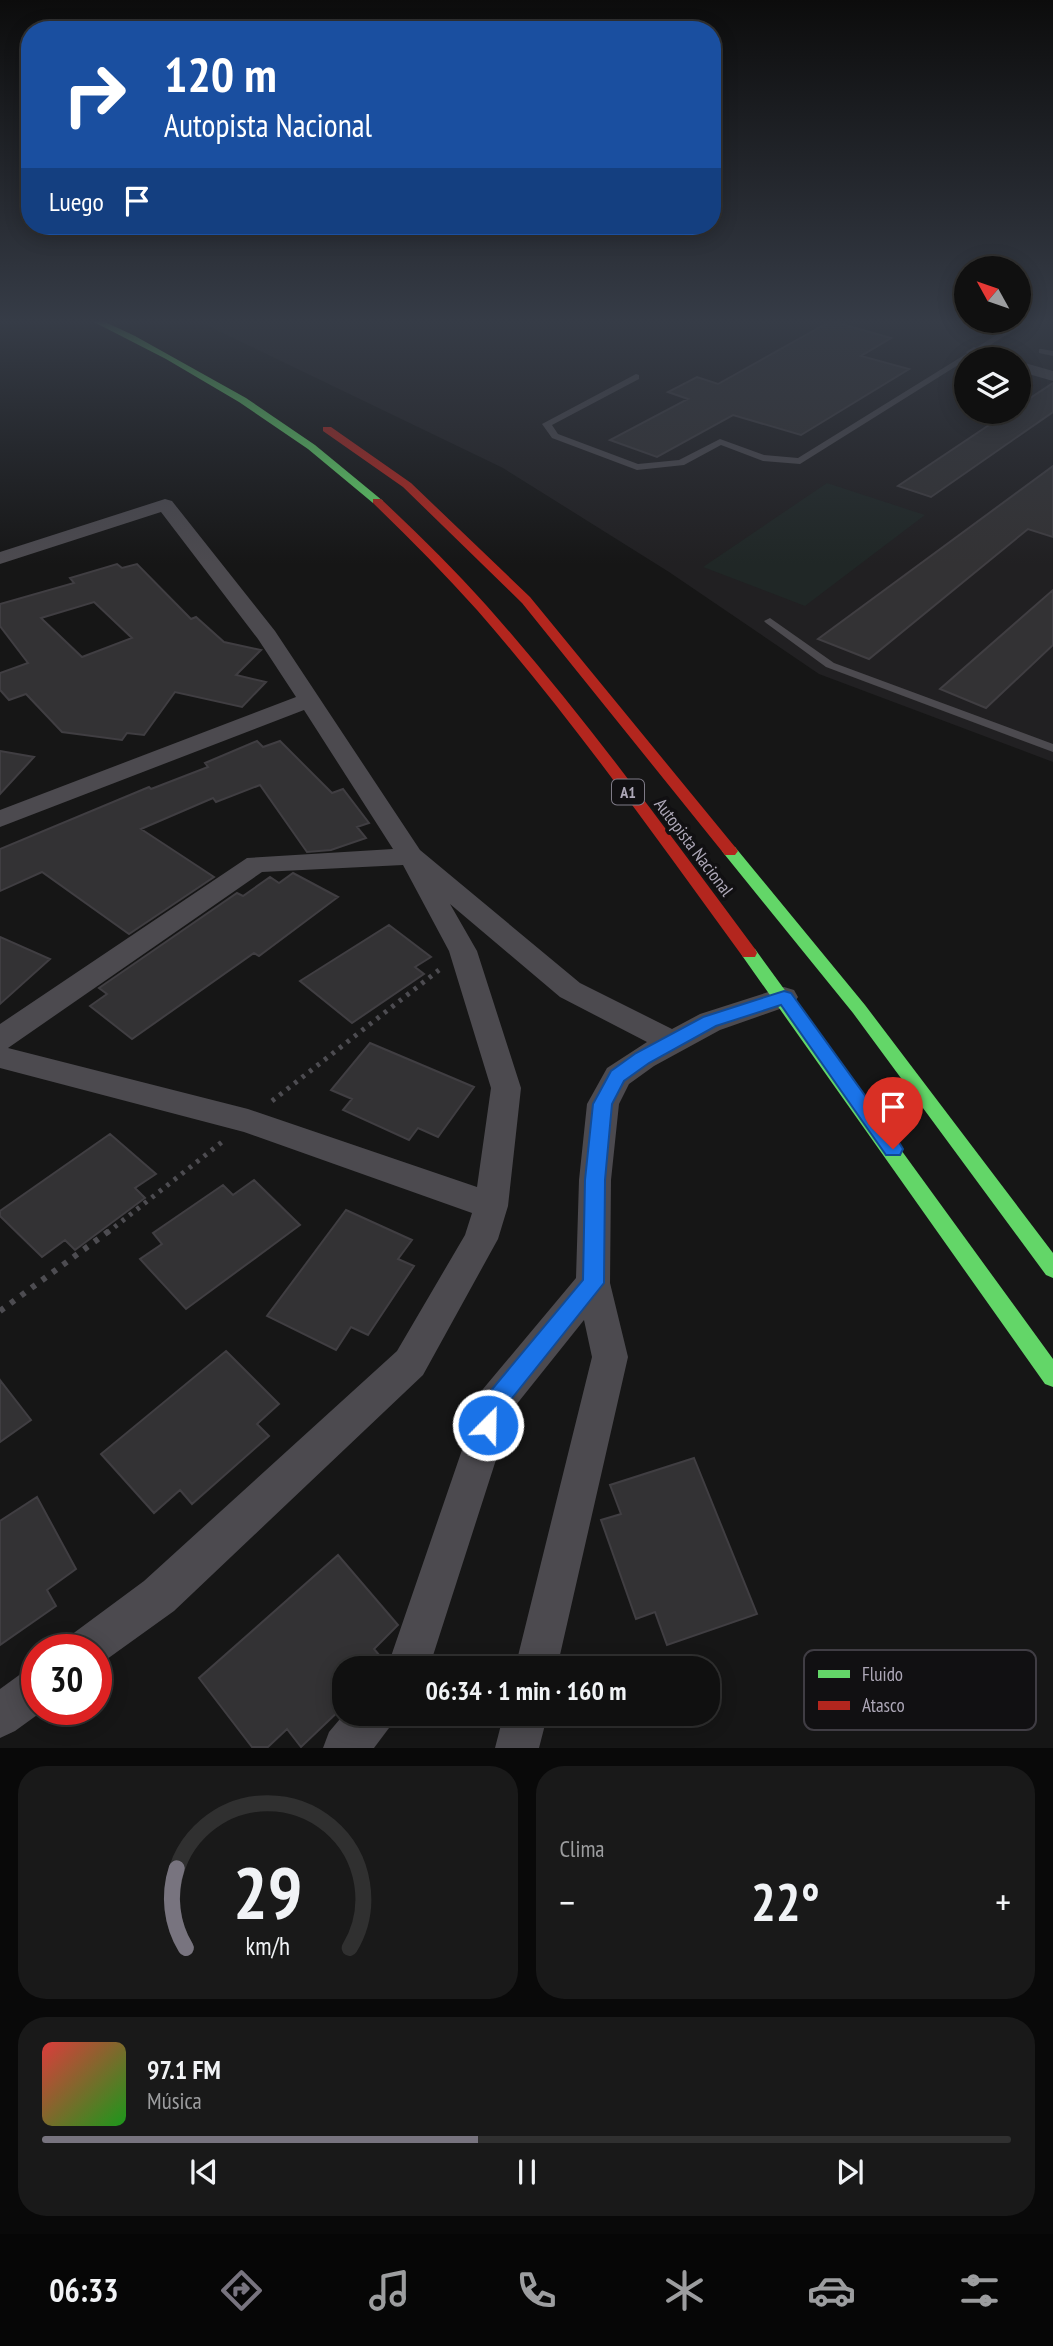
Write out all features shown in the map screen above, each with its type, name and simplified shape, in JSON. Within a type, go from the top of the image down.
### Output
[{"type":"highway","name":"Autopista Nacional","points":[[247,402],[355,482],[423,544],[507,634],[784,997],[1053,1377]]},
{"type":"highway","name":"Autopista Nacional","points":[[317,422],[407,485],[526,600],[859,1009],[1053,1269]]},
{"type":"street","points":[[0,558],[165,505],[267,636],[307,701],[411,856],[463,951],[506,1088],[491,1206],[481,1239],[410,1363],[159,1596],[108,1634]]},
{"type":"street","points":[[0,819],[307,701]]},
{"type":"street","points":[[0,1039],[256,864],[411,856],[570,989],[672,1042]]},
{"type":"street","points":[[539,1656],[610,1357],[593,1283],[595,1180],[603,1104],[618,1076],[672,1042],[710,1021],[784,997]]},
{"type":"street","points":[[0,1057],[248,1121],[491,1206]]},
{"type":"street","points":[[412,1656],[496,1401],[593,1283]]},
{"type":"street","points":[[0,1716],[21,1700]]},
{"type":"street","points":[[345,1748],[363,1726]]},
{"type":"street","points":[[517,1748],[523,1726]]},
{"type":"lane","points":[[589,402],[547,424],[555,436],[638,467],[681,463],[720,442],[763,458],[800,461],[895,402]]},
{"type":"lane","points":[[770,621],[830,664],[1053,748]]},
{"type":"shaded area","points":[[365,402],[954,402],[954,424],[1031,424],[1031,402],[1053,402],[1053,762],[819,674],[669,572],[503,468]]},
{"type":"shaded area","points":[[827,483],[925,515],[805,606],[703,567]]},
{"type":"building","points":[[683,402],[856,402],[801,435],[733,415],[657,457],[610,440]]},
{"type":"building","points":[[1031,402],[1053,402],[1053,412],[931,497],[898,486],[991,424],[1031,424]]},
{"type":"building","points":[[1053,466],[1053,537],[1028,529],[869,659],[818,639]]},
{"type":"building","points":[[117,564],[122,568],[137,564],[191,619],[196,617],[224,642],[261,650],[236,675],[266,682],[242,707],[175,692],[144,735],[127,733],[122,740],[62,732],[26,694],[9,700],[0,690],[0,673],[28,663],[0,626],[0,604],[74,583],[70,578]],"holes":[[[94,602],[132,638],[82,657],[41,618]]]},
{"type":"building","points":[[1053,590],[1053,645],[986,708],[940,689]]},
{"type":"building","points":[[257,741],[263,747],[280,741],[332,793],[343,789],[369,823],[357,827],[366,838],[331,850],[307,852],[260,785],[216,802],[213,798],[141,829],[214,877],[129,934],[42,872],[0,891],[0,849],[149,787],[151,789],[208,767],[205,763]]},
{"type":"building","points":[[0,751],[34,757],[0,794]]},
{"type":"building","points":[[293,873],[338,897],[259,956],[254,953],[132,1039],[90,1006],[107,994],[99,988],[237,893],[243,896],[270,877],[279,883]]},
{"type":"building","points":[[389,925],[431,957],[415,967],[424,974],[352,1023],[300,981]]},
{"type":"building","points":[[0,937],[50,959],[0,1004]]},
{"type":"building","points":[[370,1043],[474,1087],[438,1137],[418,1128],[409,1140],[343,1110],[352,1099],[331,1090]]},
{"type":"building","points":[[110,1134],[156,1174],[135,1188],[145,1198],[75,1250],[65,1240],[42,1257],[0,1216],[0,1211]]},
{"type":"building","points":[[254,1180],[300,1225],[186,1309],[140,1259],[162,1244],[153,1233],[223,1185],[233,1195]]},
{"type":"building","points":[[346,1210],[412,1240],[398,1259],[414,1266],[368,1335],[351,1327],[336,1350],[267,1316]]},
{"type":"building","points":[[226,1351],[279,1404],[257,1424],[269,1436],[192,1504],[180,1490],[154,1513],[101,1454]]},
{"type":"building","points":[[0,1380],[31,1420],[0,1442]]},
{"type":"building","points":[[694,1458],[757,1614],[667,1645],[655,1612],[636,1619],[601,1520],[621,1514],[610,1485]]},
{"type":"building","points":[[37,1497],[76,1569],[47,1590],[56,1606],[0,1645],[0,1521]]},
{"type":"building","points":[[338,1555],[398,1625],[374,1649],[380,1656],[332,1656],[332,1717],[301,1747],[287,1729],[268,1747],[252,1747],[199,1678]]},
{"type":"traffic: fast","points":[[244,402],[312,447],[377,501]]},
{"type":"traffic: fast","points":[[730,851],[859,1009],[1053,1269]]},
{"type":"traffic: fast","points":[[749,953],[1053,1377]]},
{"type":"traffic: jam","points":[[327,429],[407,485],[526,600],[730,851]]},
{"type":"traffic: jam","points":[[377,501],[430,552],[528,661],[618,776],[749,953]]},
{"type":"route","points":[[488,1425],[496,1401],[593,1283],[595,1180],[603,1104],[618,1076],[643,1058],[710,1021],[784,997],[893,1149]]}]
